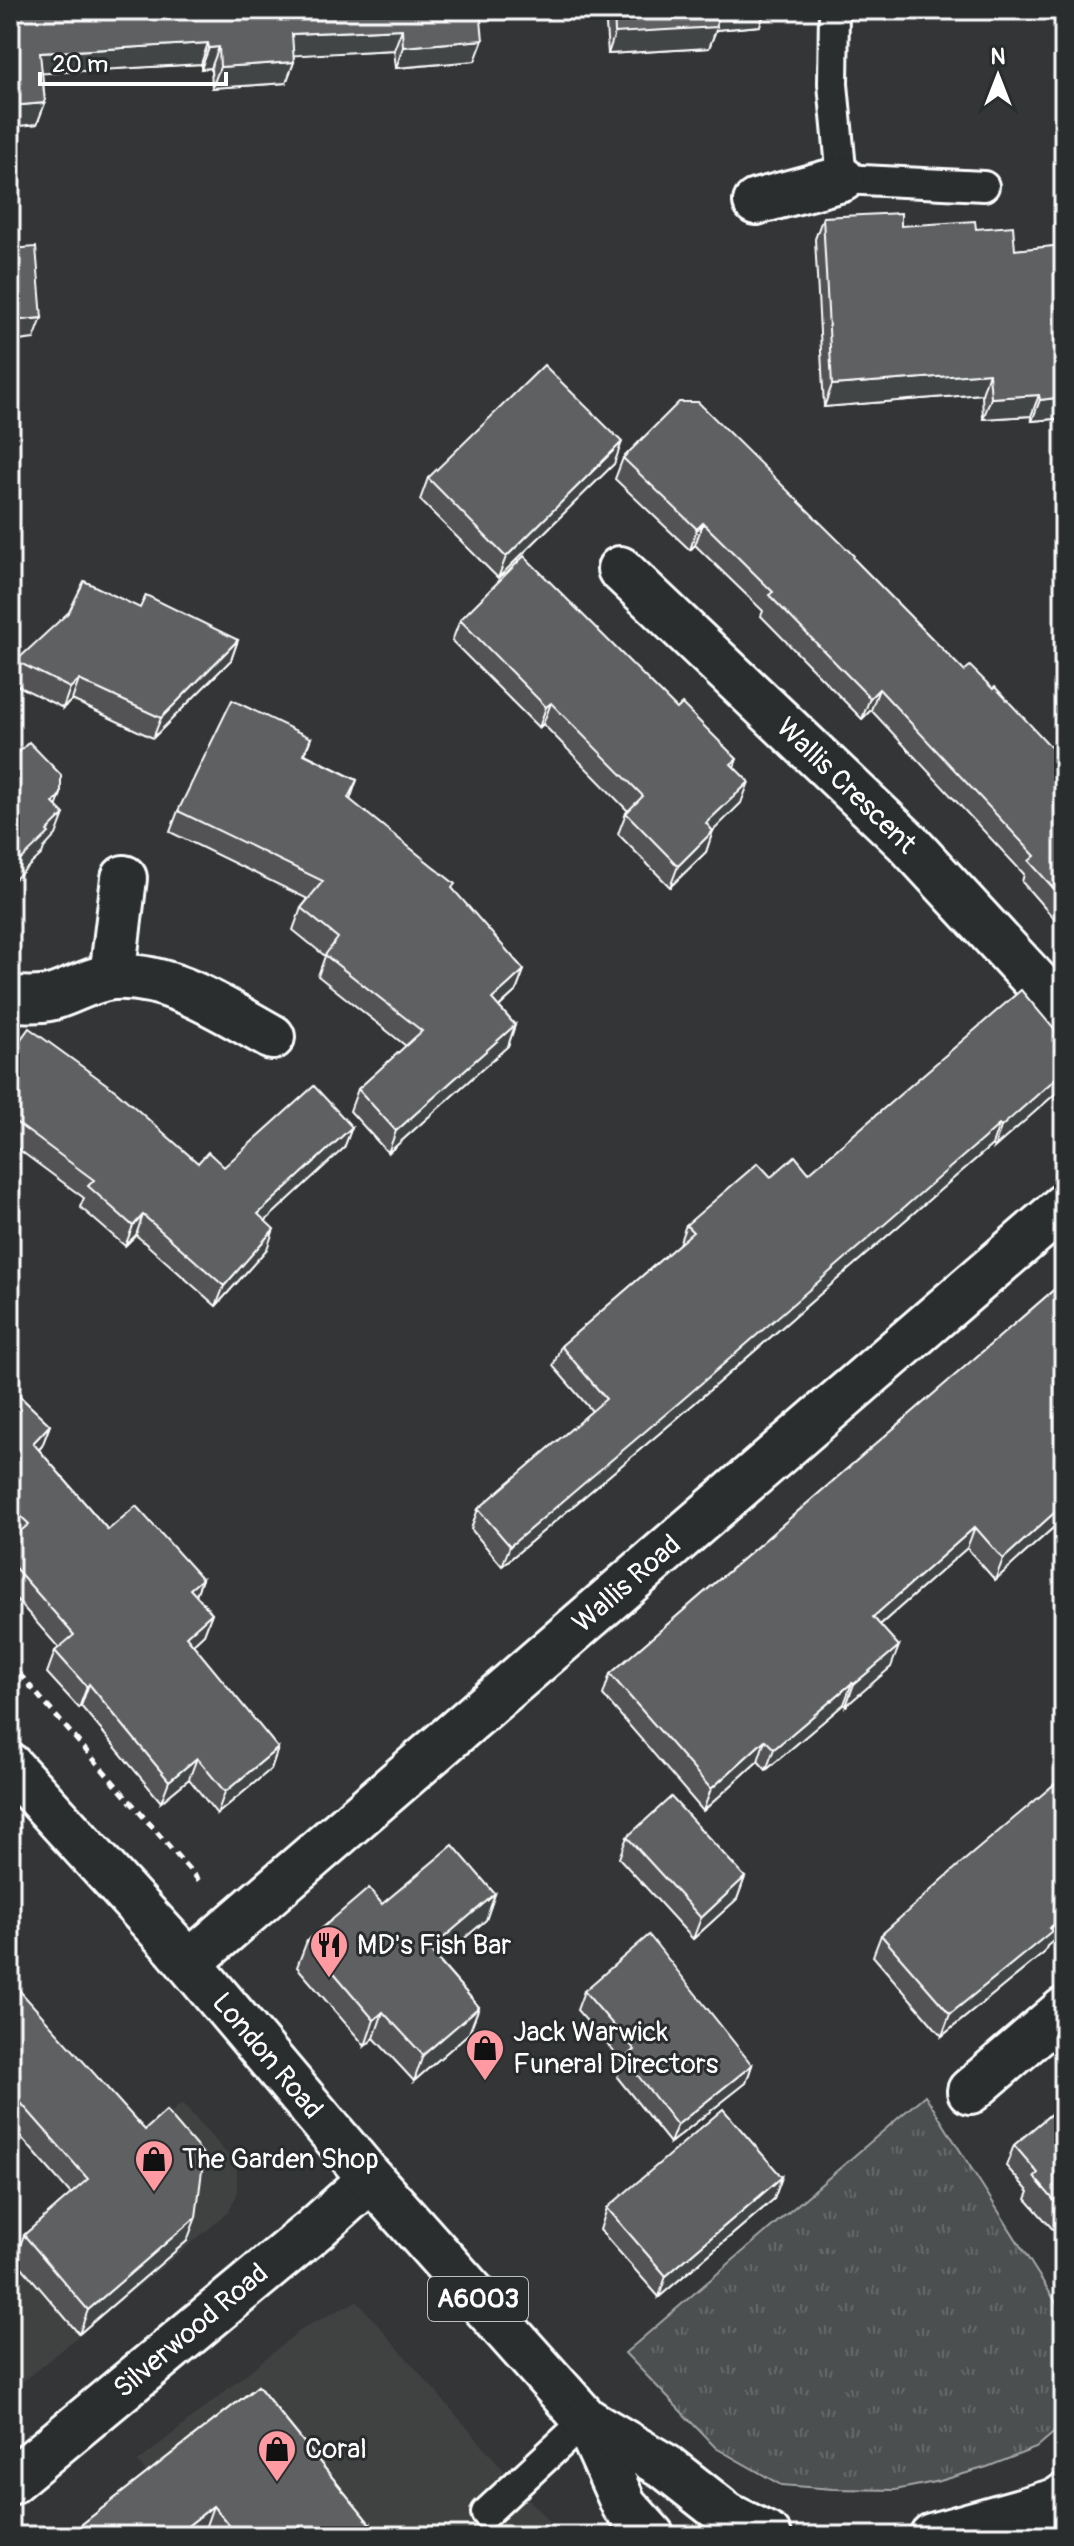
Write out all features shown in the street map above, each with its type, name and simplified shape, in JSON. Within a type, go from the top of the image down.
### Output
[{"type":"street","points":[[756,202],[842,179]]},
{"type":"street","name":"Wallis Crescent","points":[[620,569],[907,842],[1064,1012]]},
{"type":"street","points":[[112,977],[124,878]]},
{"type":"street","points":[[10,999],[50,998],[112,977],[146,979],[187,991],[272,1037]]},
{"type":"street","name":"Wallis Road","points":[[189,1963],[1064,1206]]},
{"type":"street","name":"London Road","points":[[10,1766],[189,1963],[371,2179],[586,2420],[624,2505],[652,2536]]},
{"type":"street","points":[[970,2091],[1064,2010]]},
{"type":"street","name":"Silverwood Road","points":[[10,2482],[371,2179]]},
{"type":"street","name":"London Road","points":[[586,2420],[666,2467],[727,2515],[769,2536]]},
{"type":"street","points":[[932,2536],[1056,2511]]},
{"type":"lane","points":[[834,10],[833,84],[842,179],[984,186]]},
{"type":"lane","points":[[486,2513],[586,2420]]},
{"type":"path","points":[[10,1663],[206,1888]]},
{"type":"shaded area","points":[[182,2103],[237,2165],[237,2194],[228,2213],[10,2392],[10,2252]]},
{"type":"shaded area","points":[[357,2301],[561,2536],[194,2536],[138,2462],[303,2328]]},
{"type":"green space","points":[[925,2095],[1064,2315],[1064,2424],[1036,2448],[940,2481],[895,2490],[781,2485],[716,2448],[625,2353]]},
{"type":"building","points":[[10,10],[480,10],[483,40],[403,47],[402,29],[292,34],[294,62],[220,67],[219,47],[209,48],[208,43],[40,53],[45,103],[10,106]]},
{"type":"building","points":[[614,10],[716,10],[717,27],[615,33]]},
{"type":"building","points":[[901,213],[901,226],[975,221],[976,229],[1013,226],[1015,250],[1064,245],[1064,397],[1040,400],[1039,395],[991,398],[989,373],[832,385],[823,217]]},
{"type":"building","points":[[36,247],[42,318],[10,321],[10,249]]},
{"type":"building","points":[[544,365],[622,442],[506,557],[428,478]]},
{"type":"building","points":[[679,402],[698,402],[854,556],[964,671],[970,666],[993,689],[995,687],[1064,761],[1064,900],[1029,861],[1035,856],[879,689],[870,698],[769,595],[773,592],[703,523],[697,529],[623,458]]},
{"type":"building","points":[[524,556],[677,709],[682,704],[737,759],[731,764],[749,782],[706,823],[713,831],[678,866],[626,813],[643,796],[551,703],[546,707],[460,620]]},
{"type":"building","points":[[84,581],[140,608],[146,595],[238,640],[161,718],[79,680],[70,688],[16,661],[69,612]]},
{"type":"building","points":[[232,700],[311,738],[304,754],[357,780],[348,798],[455,884],[452,888],[524,970],[492,999],[515,1025],[396,1131],[358,1089],[422,1031],[325,955],[338,938],[301,908],[323,881],[178,811]]},
{"type":"building","points":[[29,742],[61,775],[61,794],[53,803],[64,814],[22,859],[10,865],[10,761]]},
{"type":"building","points":[[1021,990],[1064,1041],[1064,1065],[1059,1069],[1062,1073],[510,1546],[478,1509],[606,1399],[561,1346],[693,1232],[686,1225],[758,1163],[771,1177],[795,1156],[809,1173]]},
{"type":"building","points":[[29,1028],[116,1091],[198,1163],[208,1152],[224,1167],[314,1086],[352,1127],[258,1214],[274,1229],[224,1286],[143,1215],[133,1226],[88,1186],[94,1180],[10,1118],[10,1054]]},
{"type":"building","points":[[1064,1281],[1064,1504],[1003,1559],[975,1527],[873,1617],[899,1646],[774,1749],[765,1740],[711,1789],[610,1674]]},
{"type":"building","points":[[10,1387],[50,1425],[33,1443],[108,1530],[136,1506],[202,1579],[190,1589],[212,1613],[186,1636],[278,1748],[225,1792],[197,1758],[169,1781],[89,1684],[87,1687],[55,1651],[74,1635],[10,1562],[10,1540],[29,1524],[10,1506]]},
{"type":"building","points":[[1064,1776],[1064,1917],[1049,1928],[1052,1931],[950,2014],[881,1935]]},
{"type":"building","points":[[671,1797],[745,1877],[701,1918],[627,1837]]},
{"type":"building","points":[[453,1845],[495,1894],[429,1950],[479,2007],[423,2055],[383,2012],[374,2020],[307,1941],[369,1888],[382,1904]]},
{"type":"building","points":[[649,1935],[752,2065],[677,2125],[624,2058],[635,2050],[584,1991]]},
{"type":"building","points":[[10,1980],[145,2130],[166,2111],[204,2155],[196,2217],[88,2310],[24,2235],[88,2179],[21,2103],[18,2106],[10,2096]]},
{"type":"building","points":[[1064,2103],[1064,2212],[1034,2177],[1038,2173],[1014,2145]]},
{"type":"building","points":[[723,2109],[782,2177],[666,2276],[607,2208]]},
{"type":"building","points":[[258,2386],[370,2524],[355,2536],[238,2536],[213,2506],[175,2536],[67,2536]]},
{"type":"place","name":"MD's Fish Bar","points":[[329,1979]]},
{"type":"place","name":"Jack Warwick Funeral Directors","points":[[485,2082]]},
{"type":"place","name":"The Garden Shop","points":[[154,2193]]},
{"type":"place","name":"Coral","points":[[277,2483]]}]
